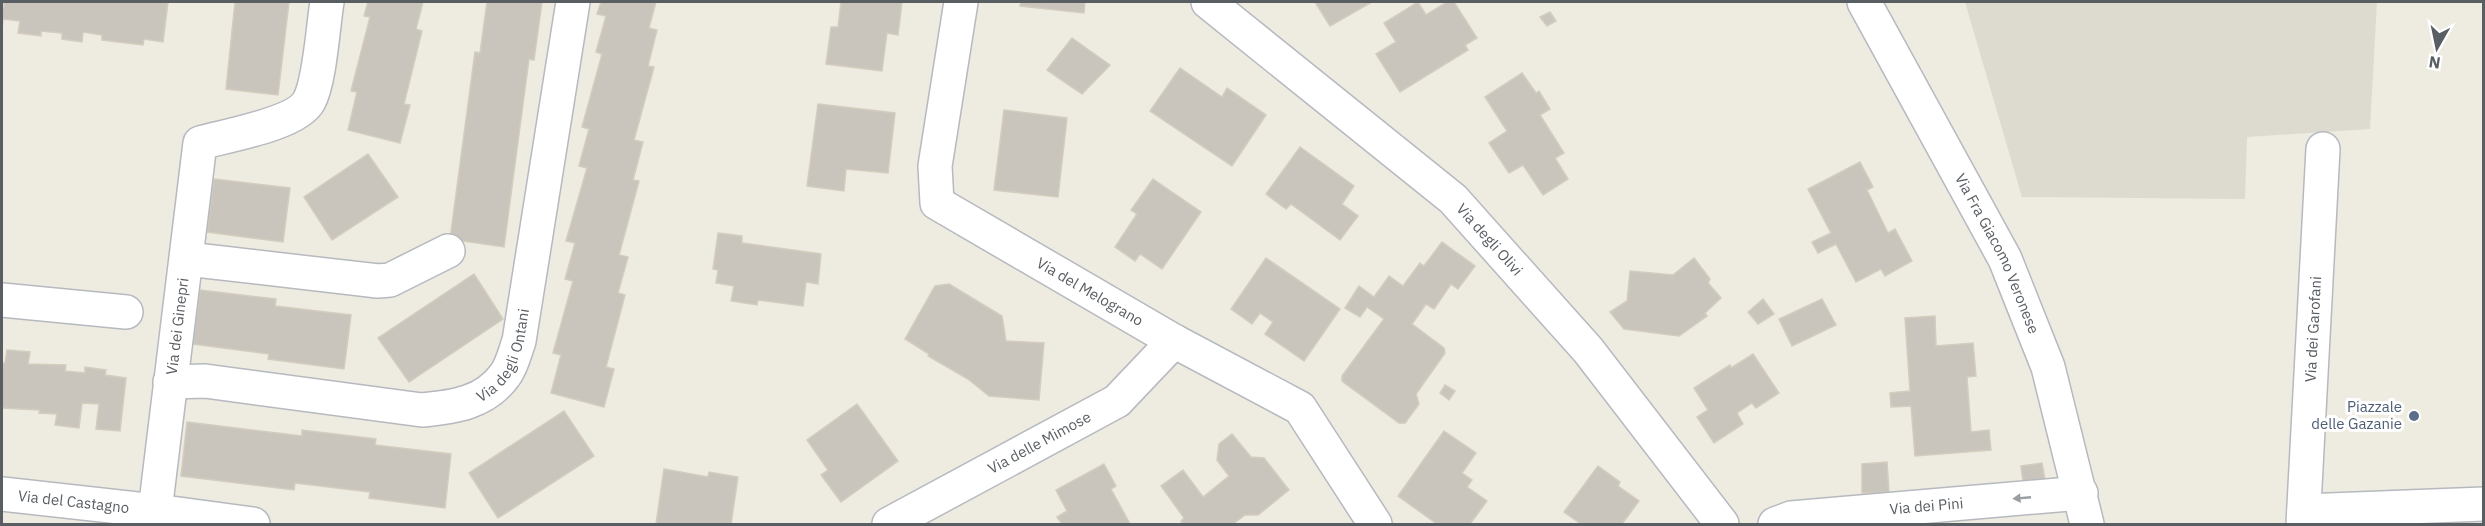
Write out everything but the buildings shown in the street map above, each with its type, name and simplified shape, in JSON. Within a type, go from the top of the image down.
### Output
[{"type":"street","name":"Via dei Ginepri","points":[[155,511],[200,143],[282,122],[309,102],[317,73],[327,2]]},
{"type":"street","name":"Via degli Ontani","points":[[170,382],[205,381],[422,410],[453,407],[476,399],[492,390],[507,374],[519,341],[573,2]]},
{"type":"street","name":"Via del Melograno","points":[[961,2],[935,166],[937,203],[1174,341],[1300,408],[1375,525]]},
{"type":"street","name":"Via degli Olivi","points":[[1208,2],[1454,199],[1588,350],[1722,525]]},
{"type":"street","name":"Via Fra Giacomo Veronese","points":[[1863,2],[2005,259],[2048,367],[2081,493],[2087,525]]},
{"type":"street","name":"Via dei Garofani","points":[[2323,149],[2303,518],[2484,504]]},
{"type":"street","points":[[187,259],[378,281],[390,280],[448,251]]},
{"type":"street","points":[[2,300],[126,312]]},
{"type":"street","name":"Via delle Mimose","points":[[889,525],[1117,401],[1174,341]]},
{"type":"street","name":"Via dei Pini","points":[[1774,525],[1791,518],[2081,493]]},
{"type":"street","name":"Via del Castagno","points":[[2,494],[155,511],[253,525]]},
{"type":"shaded area","points":[[1965,2],[2377,2],[2370,129],[2247,137],[2245,199],[2022,197]]},
{"type":"place","name":"Piazzale delle Gazanie","points":[[2414,416]]}]
